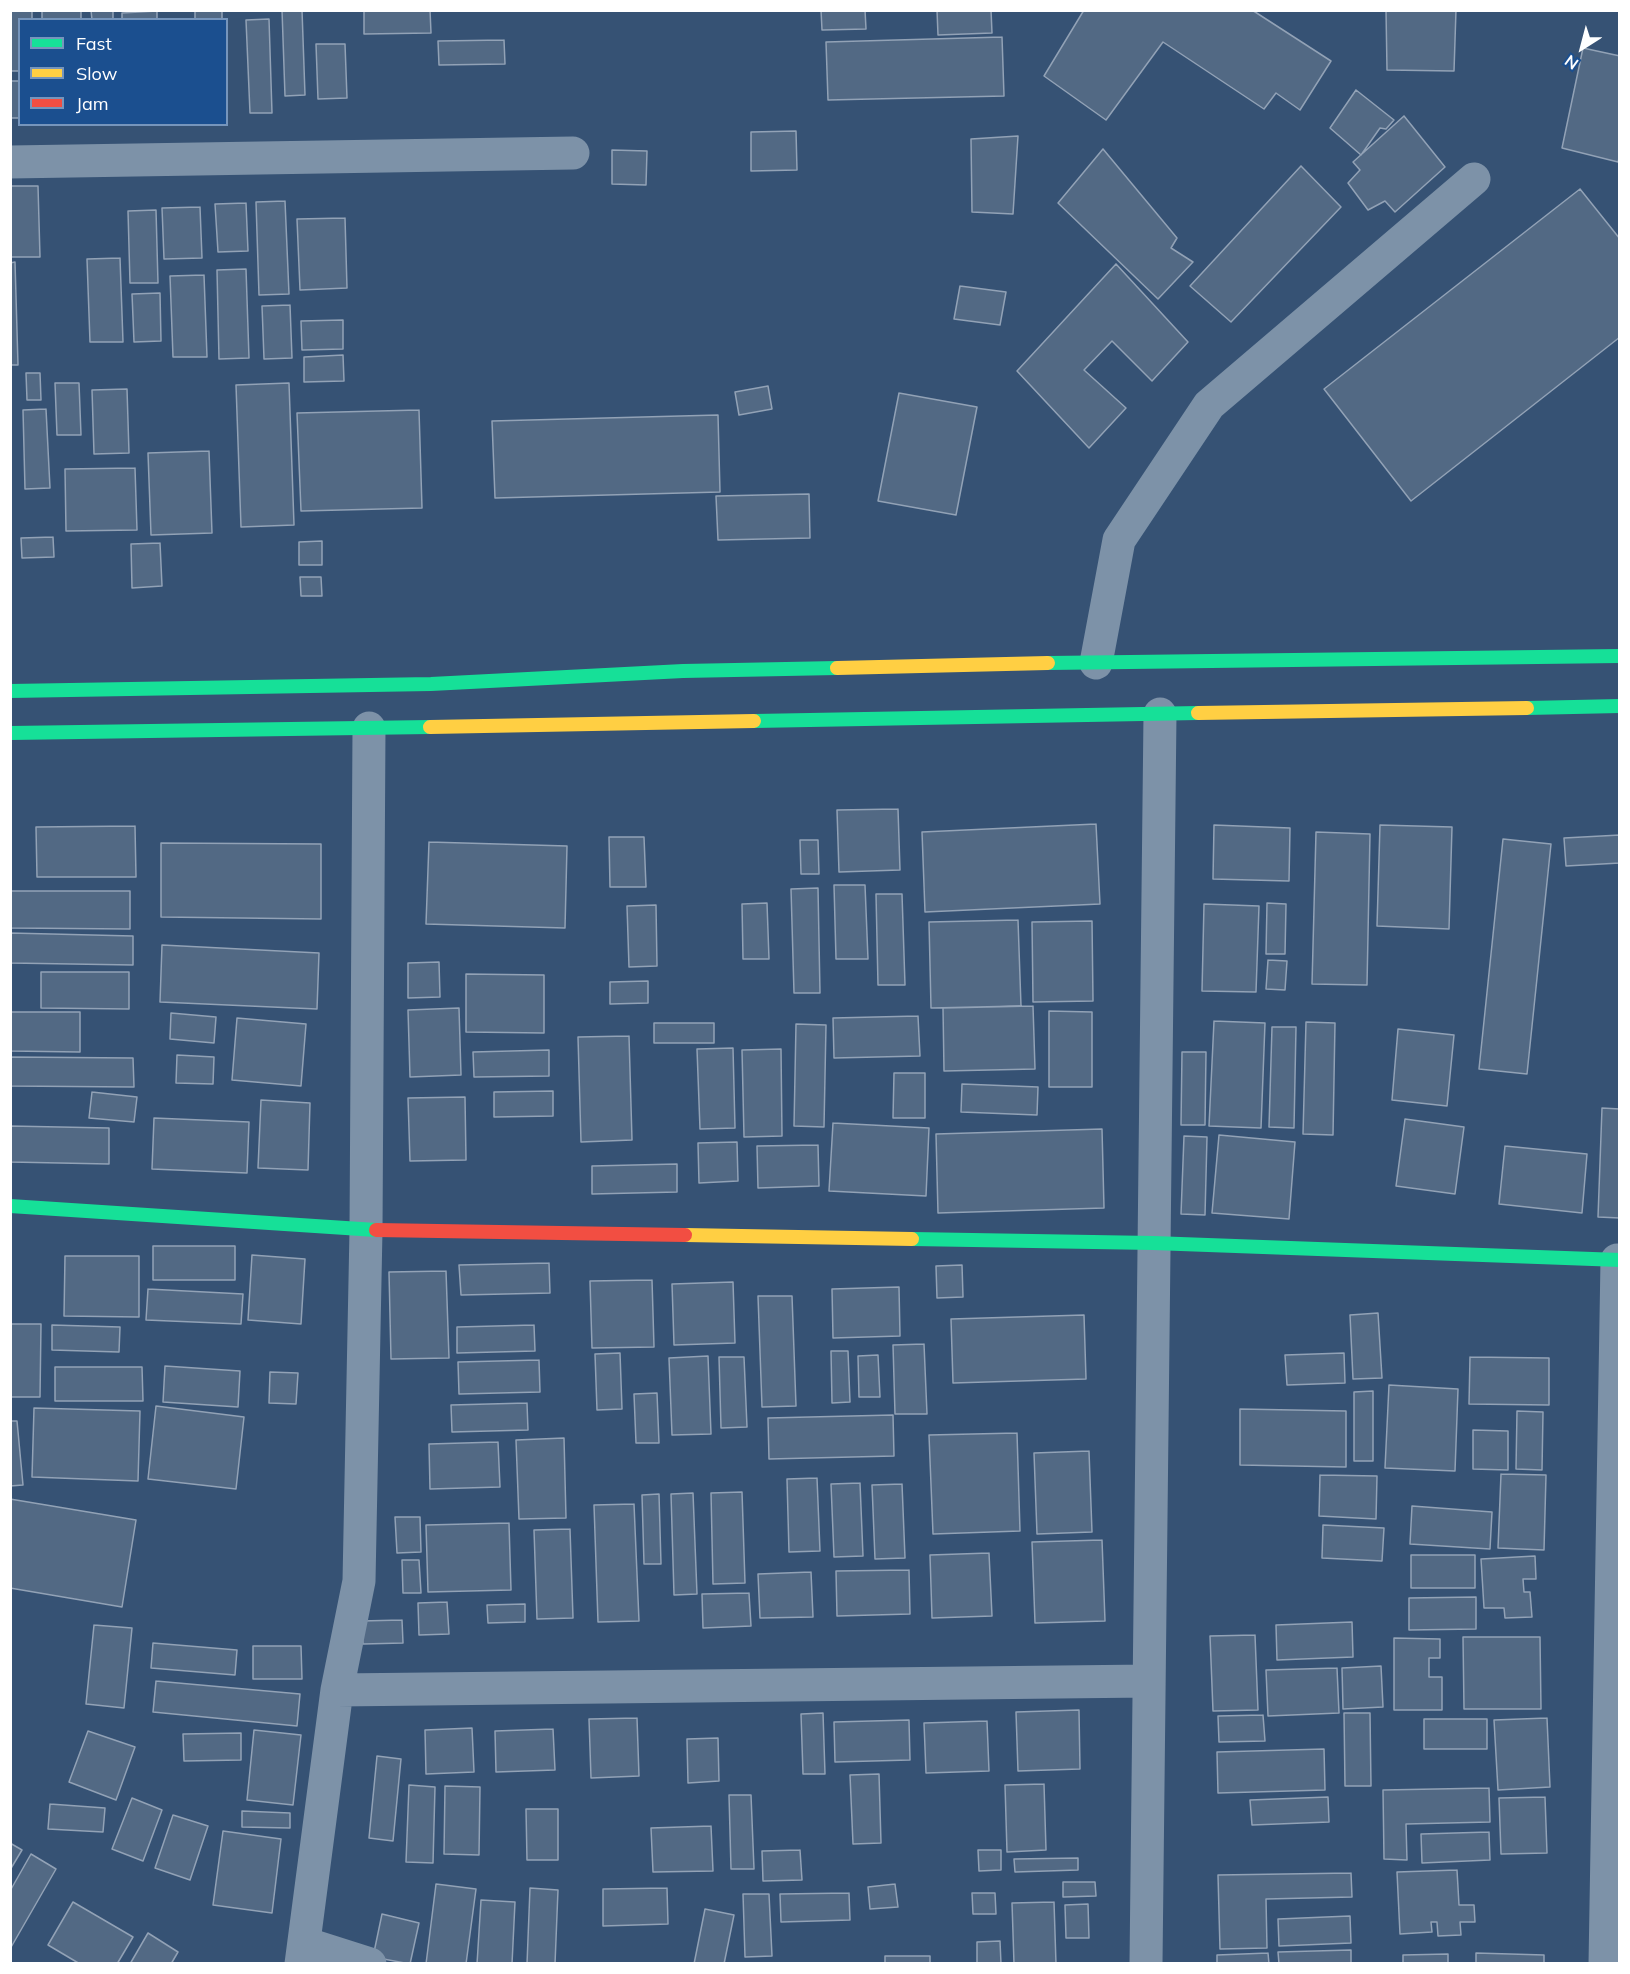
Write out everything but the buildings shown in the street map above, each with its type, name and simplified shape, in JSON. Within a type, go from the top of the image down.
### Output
[{"type":"main road","points":[[10,691],[431,684],[683,671],[1620,656]]},
{"type":"main road","points":[[10,733],[1620,706]]},
{"type":"main road","points":[[10,1206],[366,1230],[1153,1243],[1618,1260]]},
{"type":"street","points":[[10,162],[573,153]]},
{"type":"street","points":[[1096,663],[1119,540],[1209,405],[1474,179]]},
{"type":"street","points":[[1146,1964],[1160,714]]},
{"type":"street","points":[[369,728],[366,1230],[359,1581],[337,1690],[302,1953],[369,1964]]},
{"type":"street","points":[[1605,1964],[1618,1260]]},
{"type":"street","points":[[337,1690],[1149,1681]]},
{"type":"traffic: fast","points":[[1048,663],[1620,656]]},
{"type":"traffic: fast","points":[[10,691],[431,684],[683,671],[837,668]]},
{"type":"traffic: fast","points":[[1527,708],[1620,706]]},
{"type":"traffic: fast","points":[[754,721],[1198,713]]},
{"type":"traffic: fast","points":[[10,733],[430,727]]},
{"type":"traffic: fast","points":[[10,1206],[376,1230]]},
{"type":"traffic: fast","points":[[912,1239],[1153,1243],[1620,1260]]},
{"type":"traffic: slow","points":[[837,668],[1048,663]]},
{"type":"traffic: slow","points":[[1198,713],[1527,708]]},
{"type":"traffic: slow","points":[[430,727],[754,721]]},
{"type":"traffic: slow","points":[[685,1235],[912,1239]]},
{"type":"traffic: jam","points":[[376,1230],[685,1235]]}]
